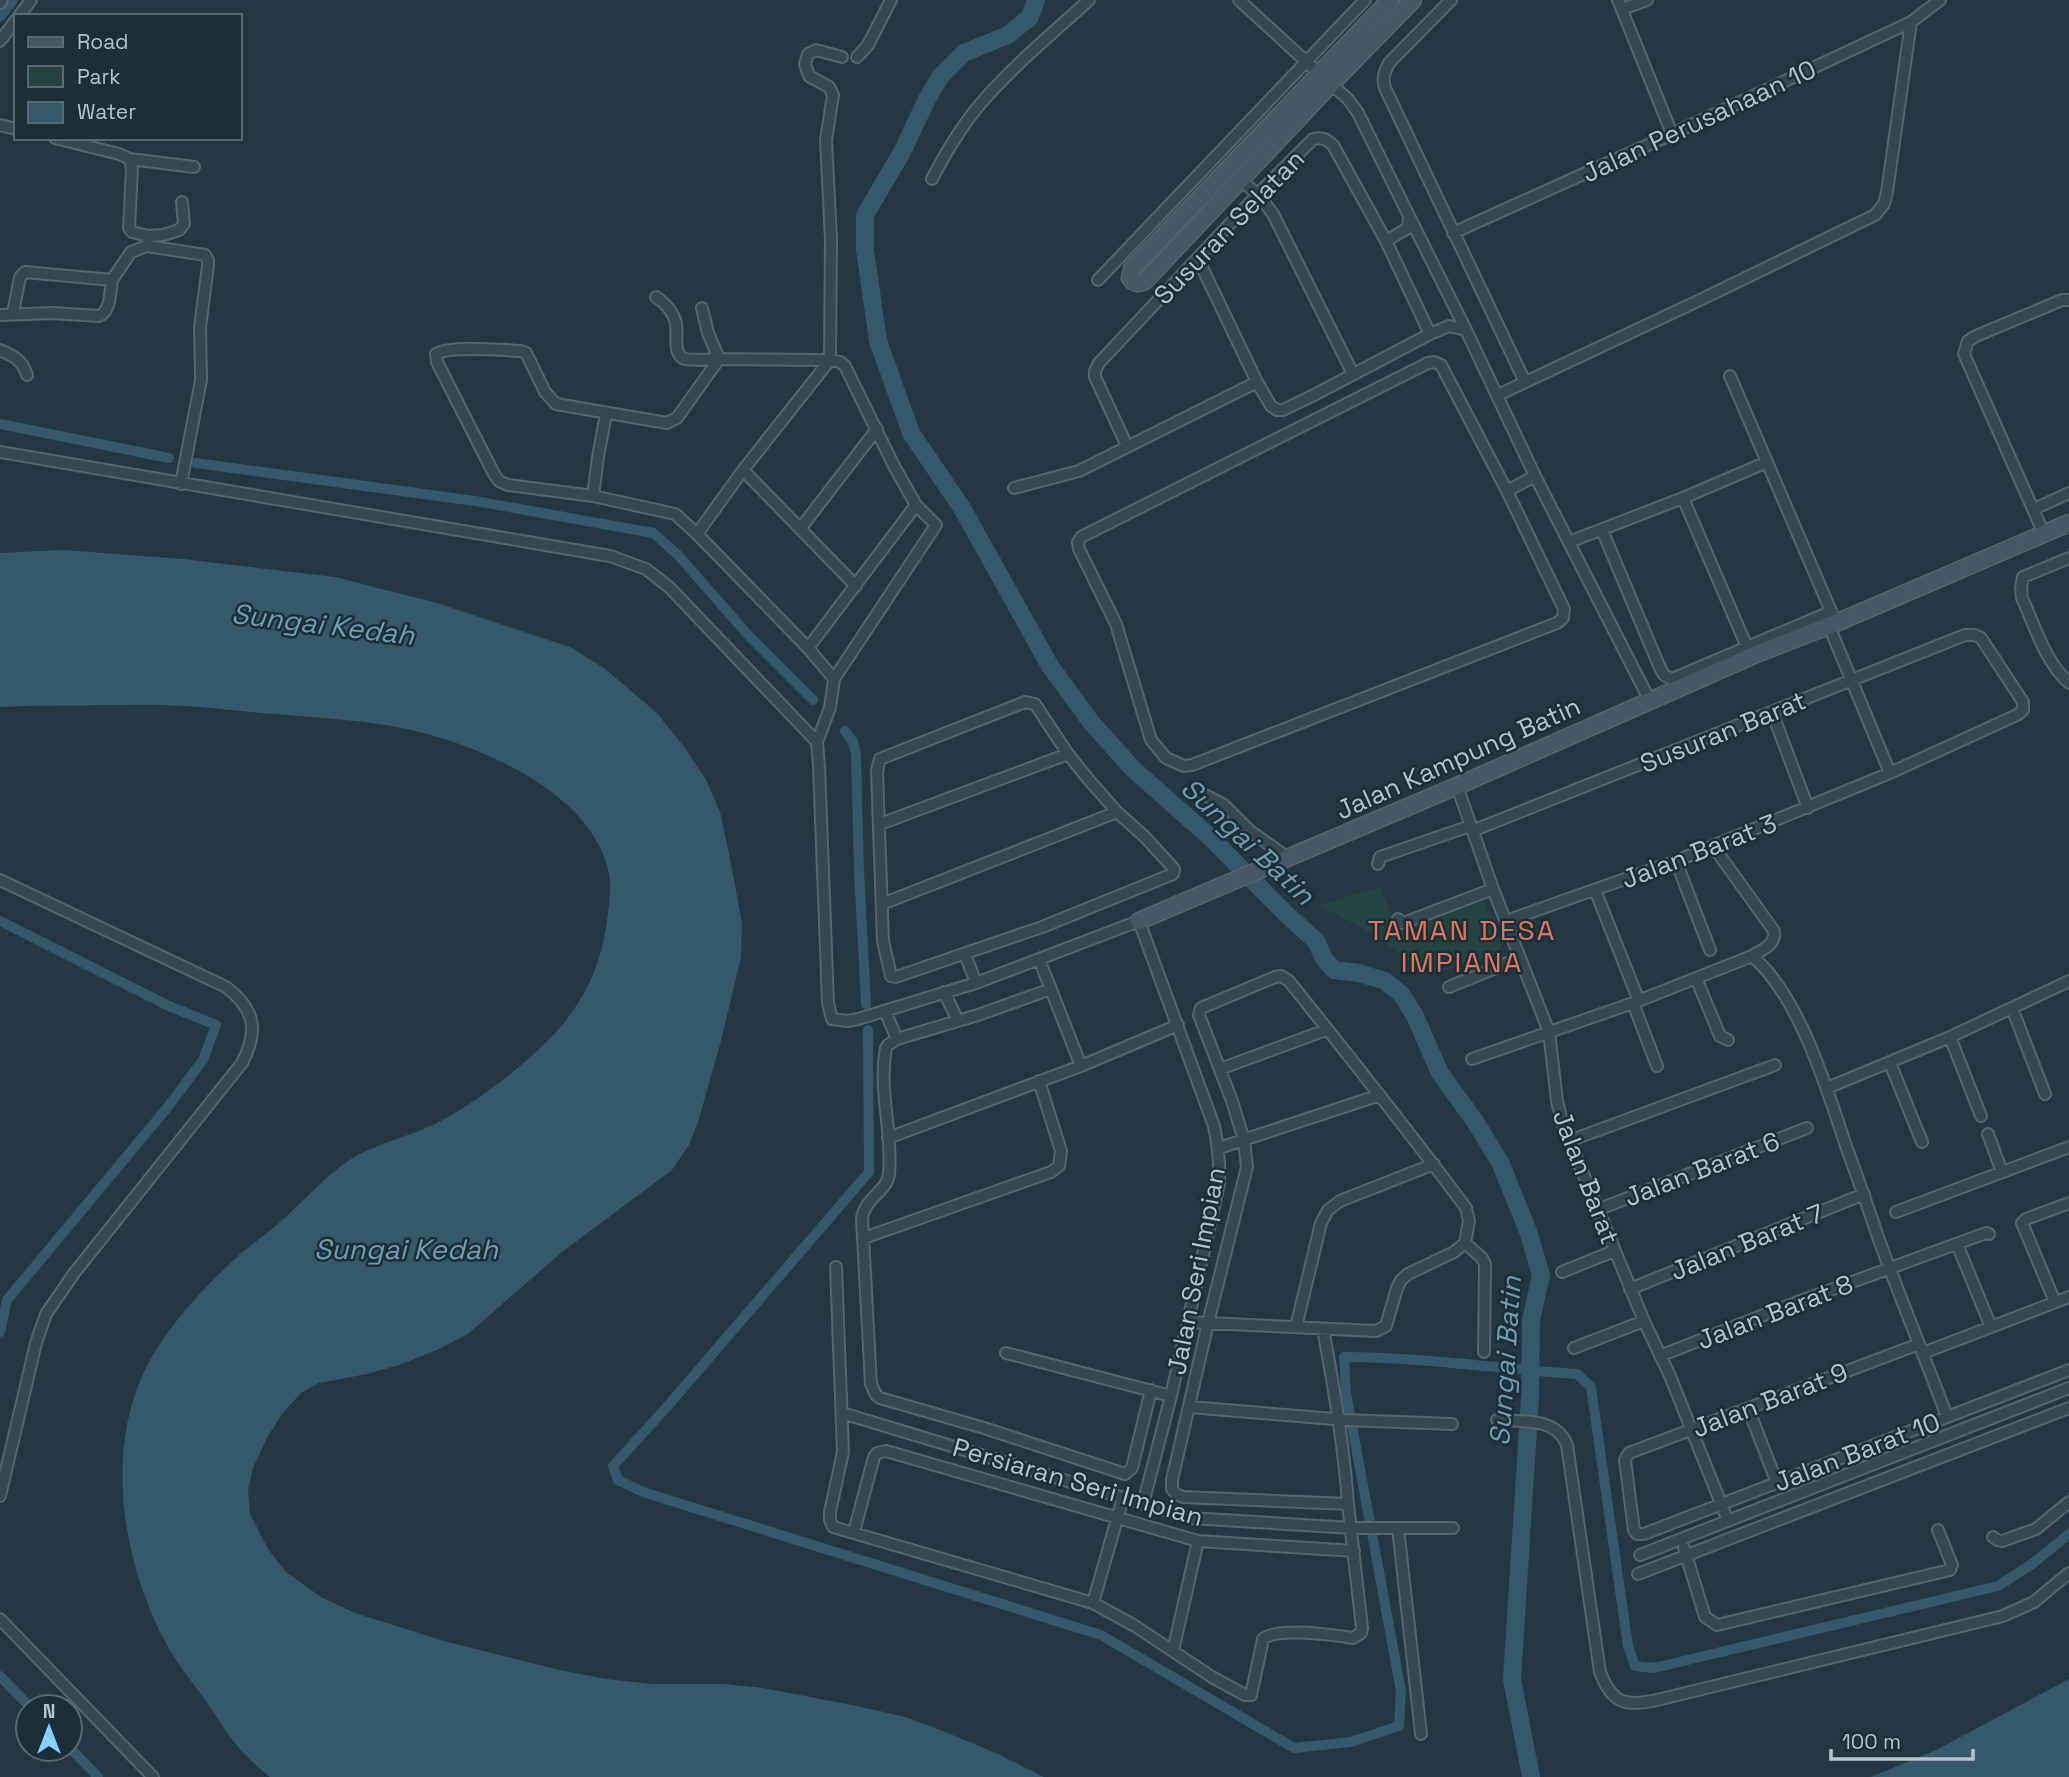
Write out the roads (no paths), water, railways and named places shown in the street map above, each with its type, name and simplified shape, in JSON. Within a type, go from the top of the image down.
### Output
[{"type":"street","points":[[857,57],[868,45],[891,0]]},
{"type":"street","points":[[932,179],[947,151],[981,103],[1089,0]]},
{"type":"street","points":[[1239,0],[1348,99],[1358,113],[1498,395],[1535,476],[1650,701]]},
{"type":"street","points":[[1098,280],[1365,0]]},
{"type":"street","points":[[1390,0],[1325,78],[1241,181],[1145,281],[1132,281],[1132,269],[1228,171],[1325,78],[1413,0]]},
{"type":"street","points":[[1451,0],[1389,63],[1383,81],[1525,382]]},
{"type":"street","points":[[1647,0],[1621,5],[1672,134]]},
{"type":"street","name":"Jalan Perusahaan 10","points":[[1453,233],[1911,22],[1940,0]]},
{"type":"street","points":[[1498,395],[1875,215],[1884,204],[1888,192],[1911,22]]},
{"type":"street","points":[[0,41],[14,23]]},
{"type":"street","points":[[697,534],[743,470],[830,359],[831,239],[826,140],[833,94],[829,87],[809,76],[805,64],[808,54],[816,50],[842,57]]},
{"type":"street","name":"Susuran Selatan","points":[[1127,446],[1095,377],[1098,363],[1313,139],[1320,137],[1333,145],[1386,242],[1430,334]]},
{"type":"street","points":[[63,140],[130,159],[194,167]]},
{"type":"street","points":[[130,159],[132,169],[129,228],[132,232],[147,241],[205,255],[208,260],[200,327],[201,380],[181,484]]},
{"type":"street","points":[[1241,181],[1258,194],[1273,214],[1353,374]]},
{"type":"street","points":[[0,314],[104,315],[112,280],[131,252],[147,241],[179,230],[184,224],[183,202]]},
{"type":"street","points":[[1386,242],[1408,228],[1409,216]]},
{"type":"street","points":[[1198,259],[1257,382],[1271,407],[1277,410],[1283,410],[1430,334],[1449,326],[1466,330]]},
{"type":"street","points":[[13,313],[20,277],[24,272],[112,280]]},
{"type":"street","points":[[0,452],[629,561],[646,569],[669,587],[817,742],[830,708],[834,679],[936,526],[916,505],[849,373],[840,362],[830,359],[685,359],[678,351],[676,324],[665,304],[656,297]]},
{"type":"street","points":[[2044,534],[1964,354],[1968,341],[1976,336],[2062,300],[2069,300]]},
{"type":"street","points":[[702,308],[708,333],[719,359]]},
{"type":"street","points":[[719,359],[672,422],[606,414],[556,404],[551,400],[526,353],[482,349],[439,352],[436,355],[437,362],[499,481],[508,485],[593,496],[675,514],[808,648],[834,679]]},
{"type":"street","points":[[0,350],[19,359],[27,375]]},
{"type":"street","points":[[1428,363],[1441,365],[1507,491],[1564,609],[1563,618],[1557,623],[1192,765],[1184,766],[1174,762],[1158,751],[1151,740],[1116,624],[1079,549],[1078,542],[1081,537],[1428,363]]},
{"type":"street","points":[[1730,376],[1832,620],[1852,680],[1889,773]]},
{"type":"street","points":[[1014,488],[1079,471],[1257,382]]},
{"type":"street","points":[[593,496],[606,414]]},
{"type":"street","points":[[800,529],[877,429]]},
{"type":"street","points":[[1569,542],[1767,462]]},
{"type":"street","points":[[743,470],[856,586]]},
{"type":"street","points":[[1507,491],[1535,476]]},
{"type":"street","points":[[2034,509],[2069,494]]},
{"type":"street","points":[[1602,530],[1664,675],[1672,679],[1751,651],[1683,498]]},
{"type":"street","points":[[808,648],[916,505]]},
{"type":"street","name":"Jalan Kampung Batin","points":[[817,742],[829,1012],[837,1021],[859,1019],[976,983],[1139,921],[1650,701],[1751,651],[2069,523]]},
{"type":"street","points":[[2069,558],[2023,577],[2021,588],[2022,598],[2046,653],[2069,683]]},
{"type":"street","name":"Susuran Barat","points":[[1378,864],[1380,857],[1471,829],[1965,635],[1981,638],[2023,702]]},
{"type":"street","points":[[1025,702],[1035,704],[1068,754],[1117,812],[1145,837],[1174,869],[1173,874],[1042,927],[896,977],[891,976],[884,941],[882,904],[877,771],[880,759],[1025,702]]},
{"type":"street","name":"Jalan Barat 3","points":[[1506,921],[1676,861],[1808,808],[2017,715],[2023,710],[2023,702]]},
{"type":"street","points":[[1772,712],[1808,808]]},
{"type":"street","points":[[880,824],[1068,754]]},
{"type":"street","name":"Jalan Barat","points":[[1457,786],[1493,889],[1549,1032],[1557,1101],[1569,1141],[1728,1521]]},
{"type":"street","points":[[1205,795],[1224,805],[1250,831],[1288,858]]},
{"type":"street","points":[[882,904],[1117,812]]},
{"type":"street","points":[[1472,1059],[1636,1002],[1752,956],[1772,944],[1774,931],[1713,846]]},
{"type":"street","points":[[1676,861],[1710,950]]},
{"type":"street","points":[[0,880],[226,987],[239,997],[247,1008],[252,1033],[242,1063],[75,1272],[46,1314],[36,1343],[0,1496]]},
{"type":"street","points":[[1398,919],[1402,923],[1406,922],[1493,889]]},
{"type":"street","points":[[1595,891],[1657,1066]]},
{"type":"street","name":"Jalan Seri Impian","points":[[1139,921],[1214,1126],[1219,1148],[1219,1184],[1171,1396],[1143,1504]]},
{"type":"street","points":[[965,954],[976,983]]},
{"type":"street","points":[[1752,956],[1762,964],[1795,1013],[1827,1088],[1889,1269],[1947,1417]]},
{"type":"street","points":[[1449,987],[1520,958]]},
{"type":"street","points":[[1039,959],[1081,1066]]},
{"type":"street","points":[[1187,1322],[1208,1323],[1296,1327],[1323,1329],[1382,1330],[1386,1326],[1401,1280],[1454,1252],[1465,1243],[1469,1221],[1466,1208],[1380,1095],[1289,981],[1281,976],[1201,1008],[1199,1015],[1244,1140],[1247,1159],[1245,1176],[1208,1323],[1172,1480],[1172,1489],[1183,1497],[1348,1504]]},
{"type":"street","points":[[1696,978],[1720,1037],[1728,1040]]},
{"type":"street","points":[[1827,1088],[1950,1037],[2069,981]]},
{"type":"street","points":[[1051,989],[888,1045],[885,1055],[884,1090],[890,1157],[887,1181],[862,1212],[871,1384],[880,1398],[984,1428],[1125,1474],[1132,1468],[1151,1390]]},
{"type":"street","points":[[944,992],[958,1021]]},
{"type":"street","points":[[2012,1008],[2045,1094]]},
{"type":"street","points":[[885,1011],[898,1040]]},
{"type":"street","points":[[888,1138],[1081,1066],[1178,1025]]},
{"type":"street","points":[[1220,1069],[1326,1030]]},
{"type":"street","points":[[1950,1037],[1981,1116]]},
{"type":"street","points":[[1889,1063],[1922,1142]]},
{"type":"street","points":[[1569,1141],[1776,1065]]},
{"type":"street","points":[[864,1238],[1051,1172],[1059,1166],[1061,1151],[1039,1082]]},
{"type":"street","points":[[1219,1148],[1380,1095]]},
{"type":"street","name":"Jalan Barat 6","points":[[1597,1210],[1807,1128]]},
{"type":"street","points":[[1987,1134],[2003,1172]]},
{"type":"street","points":[[1896,1212],[2069,1147]]},
{"type":"street","points":[[1296,1327],[1321,1223],[1328,1210],[1340,1201],[1434,1164]]},
{"type":"street","name":"Jalan Barat 7","points":[[1630,1289],[1864,1194]]},
{"type":"street","points":[[2054,1302],[2022,1223],[2026,1219],[2069,1203]]},
{"type":"street","name":"Jalan Barat 8","points":[[1660,1356],[1784,1307],[1989,1234]]},
{"type":"street","points":[[1465,1243],[1485,1264],[1484,1352]]},
{"type":"street","points":[[1956,1244],[1991,1327]]},
{"type":"street","points":[[1562,1272],[1614,1251]]},
{"type":"street","points":[[835,1267],[842,1462],[830,1520],[833,1527],[1093,1603],[1245,1695],[1251,1695],[1263,1639],[1266,1636],[1280,1633],[1353,1637],[1361,1633],[1354,1551],[1356,1528],[1348,1504],[1343,1420],[1323,1329]]},
{"type":"street","name":"Jalan Barat 9","points":[[1644,1534],[1637,1534],[1634,1530],[1625,1460],[1629,1453],[1748,1408],[1991,1327],[2069,1297]]},
{"type":"street","points":[[1574,1348],[1644,1321]]},
{"type":"street","points":[[1006,1353],[1171,1396]]},
{"type":"street","name":"Jalan Barat 10","points":[[1644,1534],[2069,1370]]},
{"type":"street","points":[[1640,1555],[2069,1388]]},
{"type":"street","points":[[1189,1407],[1343,1420],[1452,1424]]},
{"type":"street","points":[[1748,1408],[1777,1483]]},
{"type":"street","points":[[1638,1574],[2069,1408]]},
{"type":"street","name":"Persiaran Seri Impian","points":[[842,1413],[1176,1514],[1201,1519],[1356,1528],[1453,1528]]},
{"type":"street","points":[[1497,1420],[1535,1423],[1556,1428],[1567,1445],[1600,1672],[1608,1690],[1625,1703],[1644,1703],[2003,1616],[2034,1602],[2069,1573]]},
{"type":"street","points":[[854,1532],[874,1457],[877,1453],[886,1451],[1198,1541],[1354,1551]]},
{"type":"street","points":[[1093,1603],[1123,1498]]},
{"type":"street","points":[[1993,1537],[2002,1541],[2029,1532],[2069,1502]]},
{"type":"street","points":[[1398,1528],[1421,1734]]},
{"type":"street","points":[[1681,1539],[1705,1617],[1717,1625],[1950,1570],[1952,1565],[1938,1530]]},
{"type":"street","points":[[1173,1651],[1198,1541]]},
{"type":"street","points":[[0,1619],[153,1777]]},
{"type":"water","name":"Sungai Kedah","points":[[64,550],[183,559],[335,577],[437,603],[570,647],[604,668],[657,713],[685,748],[706,780],[720,812],[730,858],[742,924],[741,957],[722,1037],[689,1145],[672,1170],[562,1252],[468,1334],[399,1365],[319,1383],[301,1393],[282,1414],[267,1438],[253,1468],[248,1490],[250,1514],[268,1549],[286,1572],[321,1597],[355,1613],[444,1641],[606,1679],[653,1684],[724,1684],[763,1688],[906,1717],[996,1753],[1044,1777],[270,1777],[235,1744],[168,1647],[140,1583],[131,1548],[124,1512],[122,1476],[132,1405],[144,1372],[173,1325],[210,1283],[339,1168],[368,1150],[449,1117],[484,1094],[551,1038],[582,996],[600,954],[607,922],[609,873],[598,843],[581,819],[559,798],[506,764],[423,733],[350,720],[184,706],[0,707],[0,553]]},
{"type":"water","points":[[2069,1679],[2069,1777],[1871,1777],[1936,1750]]},
{"type":"waterway","points":[[0,17],[13,0]]},
{"type":"waterway","name":"Sungai Batin","points":[[1036,0],[1030,17],[1008,35],[964,53],[940,77],[902,152],[865,215],[865,250],[878,341],[911,433],[962,508],[1050,666],[1091,722],[1132,768],[1211,838],[1316,941],[1324,959],[1334,970],[1359,973],[1385,981],[1401,994],[1415,1016],[1440,1073],[1500,1162],[1528,1231],[1541,1275],[1531,1320],[1530,1398],[1512,1679],[1531,1777]]},
{"type":"waterway","points":[[0,424],[169,458]]},
{"type":"waterway","points":[[196,463],[475,501],[653,533],[678,555],[748,635],[813,700]]},
{"type":"waterway","points":[[845,731],[853,742],[856,754],[866,1004]]},
{"type":"waterway","points":[[0,921],[169,1006],[216,1025],[203,1060],[167,1108],[7,1300],[0,1332]]},
{"type":"waterway","points":[[868,1030],[869,1172],[613,1466],[618,1480],[643,1492],[1101,1635],[1294,1748],[1351,1742],[1399,1726],[1401,1691],[1346,1393],[1344,1357],[1431,1361],[1577,1374],[1591,1387],[1628,1646],[1635,1666],[1654,1668],[1998,1586],[2032,1564],[2069,1534]]},
{"type":"waterway","points":[[0,1676],[16,1693]]},
{"type":"waterway","points":[[84,1762],[98,1777]]},
{"type":"district","name":"TAMAN DESA IMPIANA","points":[[1462,946]]}]
